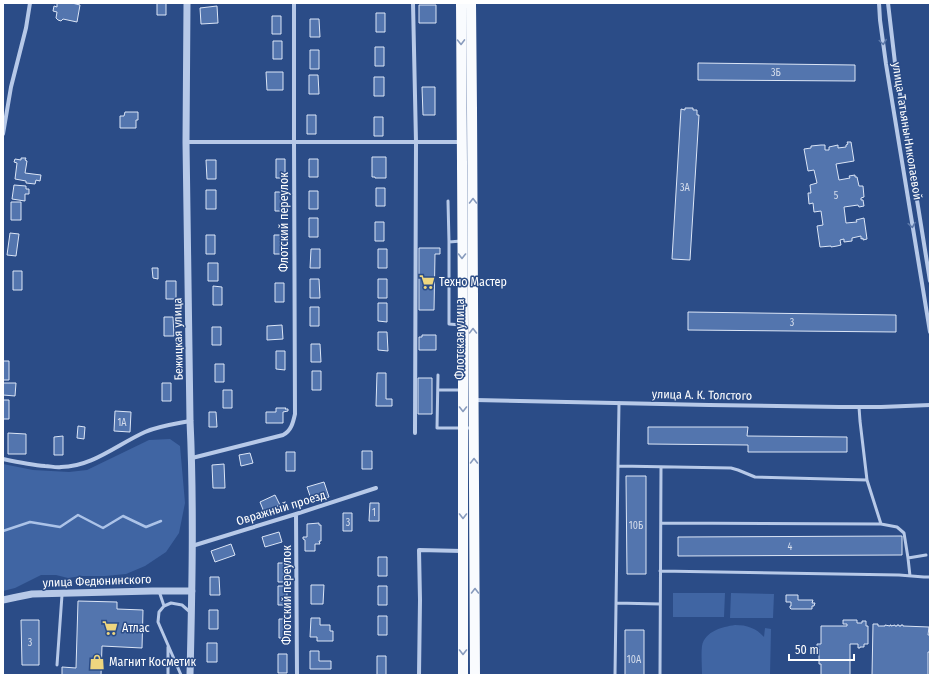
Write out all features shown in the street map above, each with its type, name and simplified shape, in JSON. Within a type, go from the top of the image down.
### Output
[{"type":"main road","name":"Флотская улица","points":[[461,3],[463,390],[469,428],[475,675]]},
{"type":"main road","name":"Флотская улица","points":[[464,675],[463,550],[469,428],[474,400],[471,3]]},
{"type":"street","points":[[3,134],[11,87],[26,28],[30,3]]},
{"type":"street","name":"Бежицкая улица","points":[[187,3],[186,142],[190,421],[192,458],[192,591],[190,675]]},
{"type":"street","name":"Флотский переулок","points":[[192,458],[282,435],[290,430],[293,423],[295,414],[294,3]]},
{"type":"street","points":[[413,3],[416,142],[415,433]]},
{"type":"street","name":"улица Татьяны Николаевой","points":[[879,3],[886,64],[930,332]]},
{"type":"street","name":"улица Татьяны Николаевой","points":[[888,3],[894,63],[930,281]]},
{"type":"street","points":[[186,142],[462,142]]},
{"type":"street","name":"улица А. К. Толстого","points":[[474,400],[725,406],[859,407],[930,405]]},
{"type":"street","points":[[3,459],[27,464],[61,468],[83,464],[94,460],[147,431],[165,425],[190,421]]},
{"type":"street","name":"Овражный проезд","points":[[192,546],[376,488]]},
{"type":"street","name":"Флотский переулок","points":[[296,514],[297,675]]},
{"type":"street","points":[[419,675],[419,550],[463,550]]},
{"type":"street","name":"улица Федюнинского","points":[[3,600],[32,594],[192,591]]},
{"type":"lane","points":[[448,201],[449,324],[463,325]]},
{"type":"lane","points":[[448,242],[462,241]]},
{"type":"lane","points":[[438,375],[438,428],[469,428]]},
{"type":"lane","points":[[438,390],[463,390]]},
{"type":"lane","points":[[615,675],[619,403]]},
{"type":"lane","points":[[859,407],[868,480],[881,524]]},
{"type":"lane","points":[[618,466],[731,468],[755,477],[868,480]]},
{"type":"lane","points":[[660,675],[661,467]]},
{"type":"lane","points":[[661,523],[881,524],[897,527],[904,532],[910,576]]},
{"type":"lane","points":[[908,558],[926,555]]},
{"type":"lane","points":[[660,571],[930,577]]},
{"type":"lane","points":[[159,591],[164,606]]},
{"type":"lane","points":[[57,665],[62,593]]},
{"type":"lane","points":[[181,675],[158,622],[159,612],[164,606],[171,603],[182,605],[191,613]]},
{"type":"lane","points":[[616,603],[660,604]]},
{"type":"lane","points":[[168,646],[168,675]]},
{"type":"shaded area","points":[[170,439],[180,446],[185,503],[179,533],[166,552],[145,566],[126,574],[68,578],[56,575],[41,575],[15,588],[3,591],[3,464],[33,470],[69,472],[87,470],[149,440]]},
{"type":"shaded area","points":[[673,593],[725,593],[724,617],[673,617]]},
{"type":"shaded area","points":[[731,593],[774,594],[773,618],[730,618]]},
{"type":"shaded area","points":[[735,625],[751,628],[758,631],[764,637],[765,628],[771,629],[770,675],[702,675],[702,646],[704,641],[710,633]]},
{"type":"building","points":[[57,3],[72,3],[80,5],[77,22],[63,19],[61,21],[58,20],[56,18],[57,12],[53,11],[54,6],[57,7]]},
{"type":"building","points":[[157,3],[166,3],[166,15],[157,15]]},
{"type":"building","points":[[419,5],[436,5],[436,23],[419,23]]},
{"type":"building","points":[[217,6],[218,23],[201,24],[200,8]]},
{"type":"building","points":[[376,13],[385,13],[385,32],[376,32]]},
{"type":"building","points":[[272,16],[281,16],[281,34],[272,34]]},
{"type":"building","points":[[310,19],[319,19],[320,37],[310,37]]},
{"type":"building","points":[[273,41],[282,41],[282,59],[273,59]]},
{"type":"building","points":[[375,47],[384,47],[384,66],[375,66]]},
{"type":"building","points":[[310,50],[319,50],[319,69],[310,69]]},
{"type":"building","points":[[698,63],[855,65],[855,81],[698,80]]},
{"type":"building","points":[[266,72],[283,72],[283,90],[267,90]]},
{"type":"building","points":[[309,75],[318,75],[319,94],[309,94]]},
{"type":"building","points":[[374,77],[384,77],[384,96],[374,96]]},
{"type":"building","points":[[422,87],[435,87],[435,115],[423,115]]},
{"type":"building","points":[[685,108],[693,108],[693,110],[697,110],[697,115],[699,115],[690,260],[672,259],[681,109],[685,110]]},
{"type":"building","points":[[125,112],[138,112],[136,128],[120,128],[120,116],[124,116]]},
{"type":"building","points":[[307,115],[316,115],[316,134],[307,134]]},
{"type":"building","points":[[374,117],[383,117],[383,136],[374,136]]},
{"type":"building","points":[[847,142],[851,142],[854,161],[836,164],[839,180],[850,178],[849,176],[855,175],[855,177],[857,177],[859,186],[863,186],[864,197],[861,198],[861,200],[863,200],[864,206],[859,207],[858,205],[844,207],[846,223],[857,222],[856,220],[864,218],[867,239],[861,239],[861,236],[852,238],[852,241],[844,242],[844,239],[840,240],[841,245],[820,247],[817,226],[823,225],[821,211],[814,212],[813,203],[809,204],[808,193],[811,193],[810,185],[817,183],[814,170],[808,171],[804,149],[811,148],[811,146],[825,145],[825,150],[829,150],[829,147],[838,145],[838,148],[846,147],[848,144]]},
{"type":"building","points":[[372,157],[386,157],[386,178],[372,177]]},
{"type":"building","points":[[21,158],[26,158],[25,160],[27,161],[25,173],[41,175],[40,181],[36,180],[35,184],[26,183],[26,181],[15,179],[17,163],[14,162],[15,159],[21,160]]},
{"type":"building","points":[[276,159],[285,159],[285,178],[276,178]]},
{"type":"building","points":[[309,159],[318,159],[318,177],[309,177]]},
{"type":"building","points":[[206,160],[216,160],[216,179],[207,179]]},
{"type":"building","points":[[14,185],[26,186],[26,189],[29,189],[29,194],[25,194],[25,201],[12,199]]},
{"type":"building","points":[[376,188],[385,188],[385,206],[376,206]]},
{"type":"building","points":[[206,190],[216,190],[216,209],[206,209]]},
{"type":"building","points":[[309,191],[318,191],[318,209],[309,209]]},
{"type":"building","points":[[275,192],[284,192],[285,211],[275,211]]},
{"type":"building","points":[[11,202],[21,202],[21,220],[11,220]]},
{"type":"building","points":[[309,218],[318,218],[318,237],[309,237]]},
{"type":"building","points":[[375,222],[384,222],[384,241],[375,241]]},
{"type":"building","points":[[10,233],[19,234],[16,256],[7,255]]},
{"type":"building","points":[[206,235],[215,235],[215,254],[206,254]]},
{"type":"building","points":[[274,235],[283,235],[283,254],[274,254]]},
{"type":"building","name":"Техно Мастер","points":[[419,248],[440,248],[440,254],[435,254],[434,310],[419,310]]},
{"type":"building","points":[[311,249],[320,249],[320,268],[310,268]]},
{"type":"building","points":[[378,249],[387,249],[387,268],[378,268]]},
{"type":"building","points":[[208,263],[218,263],[218,281],[208,281]]},
{"type":"building","points":[[152,268],[158,268],[158,279],[153,278]]},
{"type":"building","points":[[13,271],[22,271],[22,290],[13,290]]},
{"type":"building","points":[[310,279],[319,279],[320,298],[310,298]]},
{"type":"building","points":[[378,279],[387,279],[387,298],[378,298]]},
{"type":"building","points":[[166,281],[176,281],[176,299],[166,299]]},
{"type":"building","points":[[275,283],[284,283],[284,302],[275,302]]},
{"type":"building","points":[[213,286],[222,287],[222,305],[213,305]]},
{"type":"building","points":[[378,303],[387,303],[387,322],[378,321]]},
{"type":"building","points":[[310,307],[319,307],[319,326],[310,326]]},
{"type":"building","points":[[688,312],[896,315],[896,332],[688,330]]},
{"type":"building","points":[[164,317],[173,317],[174,336],[164,336]]},
{"type":"building","points":[[282,325],[283,339],[267,340],[267,326]]},
{"type":"building","points":[[212,327],[221,327],[221,345],[212,345]]},
{"type":"building","points":[[378,332],[387,332],[388,351],[378,350]]},
{"type":"building","points":[[422,335],[436,335],[436,350],[419,350],[419,337],[422,337]]},
{"type":"building","points":[[311,344],[320,344],[321,362],[311,362]]},
{"type":"building","points":[[276,351],[285,351],[285,370],[276,369]]},
{"type":"building","points":[[3,361],[9,361],[9,380],[3,380]]},
{"type":"building","points":[[215,364],[224,364],[224,382],[215,382]]},
{"type":"building","points":[[312,371],[321,371],[321,390],[312,390]]},
{"type":"building","points":[[377,373],[386,373],[386,399],[392,399],[392,406],[376,406]]},
{"type":"building","points":[[418,378],[432,378],[432,414],[418,414]]},
{"type":"building","points":[[3,383],[16,383],[15,396],[3,395]]},
{"type":"building","points":[[162,383],[171,383],[171,401],[162,401]]},
{"type":"building","points":[[223,390],[232,390],[232,408],[223,408]]},
{"type":"building","points":[[3,400],[9,400],[9,419],[3,419]]},
{"type":"building","points":[[276,408],[288,409],[288,411],[283,412],[283,423],[266,423],[266,412],[276,412]]},
{"type":"building","points":[[115,411],[131,412],[130,432],[114,431]]},
{"type":"building","points":[[209,412],[216,412],[217,427],[209,427]]},
{"type":"building","points":[[78,426],[85,427],[84,439],[77,438]]},
{"type":"building","points":[[648,427],[748,427],[747,436],[847,437],[847,452],[748,452],[748,445],[648,444]]},
{"type":"building","points":[[8,433],[26,434],[26,454],[8,454]]},
{"type":"building","points":[[63,436],[63,455],[54,455],[54,437]]},
{"type":"building","points":[[362,451],[372,451],[372,469],[362,469]]},
{"type":"building","points":[[286,452],[295,452],[295,471],[286,471]]},
{"type":"building","points":[[250,453],[253,463],[241,466],[239,455]]},
{"type":"building","points":[[224,464],[225,488],[213,488],[212,465]]},
{"type":"building","points":[[626,476],[646,476],[646,574],[627,574]]},
{"type":"building","points":[[324,482],[329,497],[312,502],[307,487]]},
{"type":"building","points":[[275,495],[280,505],[264,512],[260,502]]},
{"type":"building","points":[[370,503],[379,503],[379,521],[369,521]]},
{"type":"building","points":[[343,513],[352,513],[352,531],[343,531]]},
{"type":"building","points":[[319,523],[319,525],[321,525],[320,544],[315,544],[315,551],[305,551],[305,540],[303,537],[307,537],[307,524]]},
{"type":"building","points":[[279,532],[282,542],[265,547],[262,537]]},
{"type":"building","points":[[902,536],[902,555],[678,556],[678,537]]},
{"type":"building","points":[[231,544],[235,555],[215,562],[211,551]]},
{"type":"building","points":[[378,557],[387,557],[387,576],[378,576]]},
{"type":"building","points":[[278,563],[287,563],[287,582],[278,582]]},
{"type":"building","points":[[210,577],[219,577],[220,595],[210,595]]},
{"type":"building","points":[[311,585],[324,585],[323,604],[311,604]]},
{"type":"building","points":[[278,586],[287,586],[287,605],[278,605]]},
{"type":"building","points":[[378,586],[387,586],[387,605],[378,605]]},
{"type":"building","points":[[786,595],[798,595],[798,600],[813,600],[812,603],[815,603],[814,606],[812,606],[812,609],[791,609],[791,602],[786,602]]},
{"type":"building","name":"Атлас","points":[[78,601],[117,602],[117,609],[143,610],[142,648],[102,646],[101,675],[62,675],[62,667],[76,668]]},
{"type":"building","points":[[209,610],[218,610],[218,629],[209,629]]},
{"type":"building","points":[[378,616],[387,616],[387,635],[378,635]]},
{"type":"building","points":[[311,618],[320,618],[320,625],[330,625],[330,631],[333,631],[333,641],[317,641],[317,637],[310,637]]},
{"type":"building","points":[[279,619],[288,619],[289,638],[279,638]]},
{"type":"building","points":[[21,620],[39,620],[39,665],[22,665]]},
{"type":"building","points":[[843,620],[857,620],[857,623],[866,621],[866,626],[868,626],[868,644],[864,644],[864,647],[858,648],[858,644],[850,644],[850,675],[821,675],[821,664],[819,664],[819,649],[817,649],[817,644],[821,644],[821,626],[847,626],[847,624],[843,624]]},
{"type":"building","points":[[873,624],[878,624],[878,626],[903,625],[929,627],[928,635],[930,635],[930,652],[928,652],[928,675],[872,675]]},
{"type":"building","points":[[625,630],[644,630],[644,675],[625,675]]},
{"type":"building","points":[[207,643],[217,643],[217,662],[207,662]]},
{"type":"building","points":[[310,651],[319,651],[319,661],[331,661],[331,669],[310,669]]},
{"type":"building","points":[[278,654],[287,654],[287,673],[278,673]]},
{"type":"building","points":[[377,656],[386,656],[386,675],[377,675]]},
{"type":"waterway","points":[[3,531],[30,522],[60,527],[78,515],[103,528],[123,516],[146,527],[161,521]]},
{"type":"place","name":"Техно Мастер","points":[[427,282]]},
{"type":"place","name":"Атлас","points":[[110,628]]},
{"type":"place","name":"Магнит Косметик","points":[[97,662]]}]
